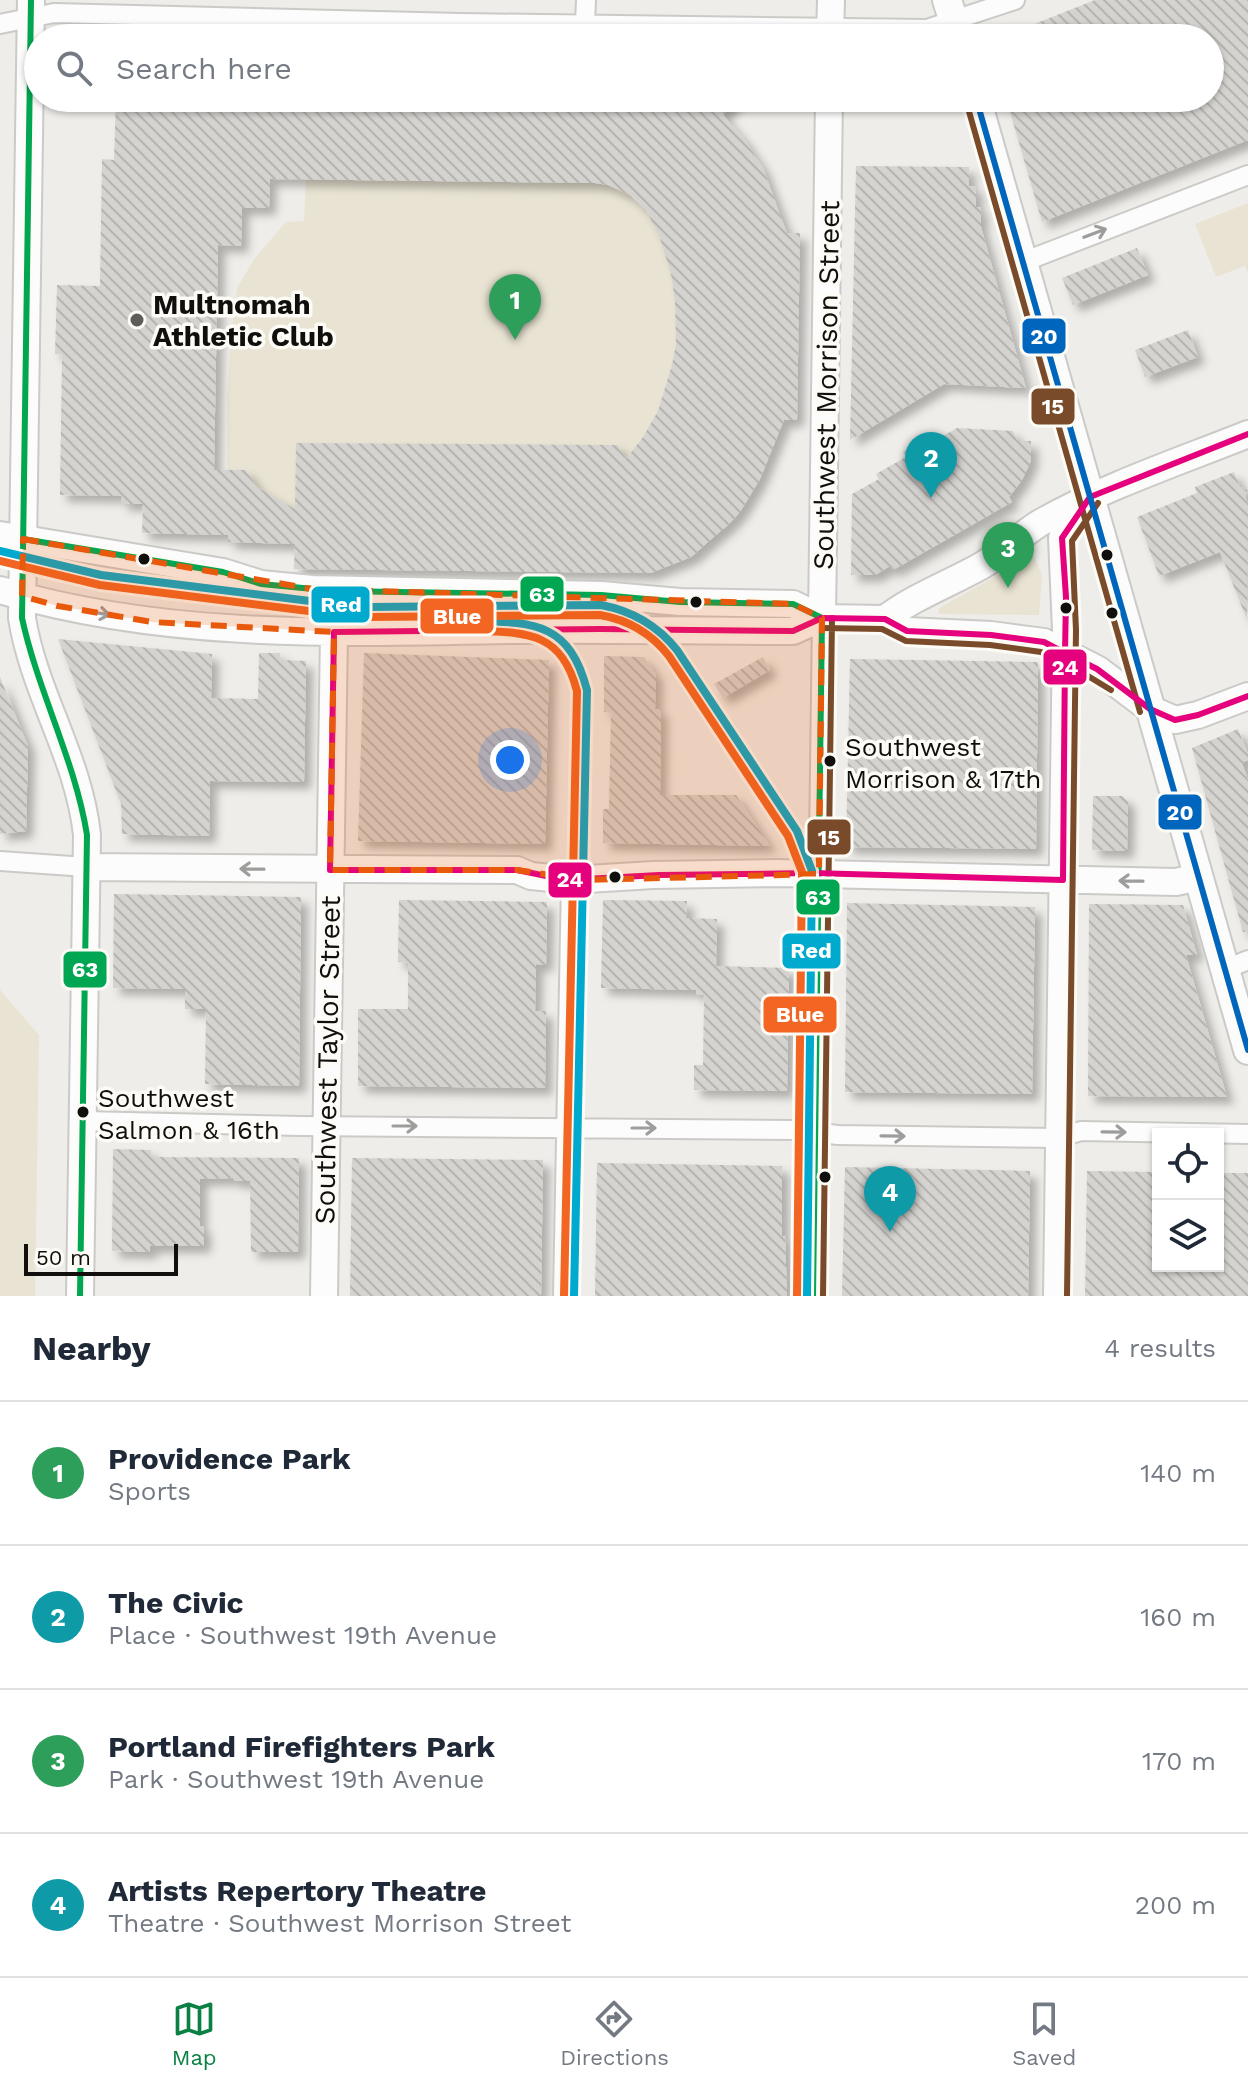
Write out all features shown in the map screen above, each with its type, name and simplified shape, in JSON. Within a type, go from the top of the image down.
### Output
[{"type":"main road","points":[[980,112],[1199,877],[1237,964],[1248,1050]]},
{"type":"street","points":[[0,24],[30,9],[54,13],[585,24],[586,0]]},
{"type":"street","points":[[830,24],[831,0]]},
{"type":"street","points":[[953,20],[1015,0]]},
{"type":"street","points":[[26,112],[11,593],[22,618],[31,659],[80,789],[87,835],[80,1296]]},
{"type":"street","name":"Southwest Morrison Street","points":[[813,1296],[829,112]]},
{"type":"street","points":[[1023,262],[1248,175]]},
{"type":"street","points":[[885,619],[902,606],[991,560],[1038,525],[1090,497],[1248,434]]},
{"type":"street","points":[[1057,1296],[1066,654],[1062,538],[1090,497]]},
{"type":"street","points":[[11,537],[223,572],[243,580],[275,586],[334,591],[609,595],[680,602],[793,604],[822,618],[885,619],[907,631],[991,635],[1044,642],[1097,669],[1150,709],[1166,717],[1182,719],[1248,696]]},
{"type":"street","points":[[11,593],[58,606],[152,622],[230,629],[334,632],[588,629],[793,631],[822,618]]},
{"type":"street","name":"Southwest Taylor Street","points":[[324,1296],[334,632]]},
{"type":"street","points":[[0,861],[86,867],[517,870],[531,876],[571,880],[653,875],[819,874],[1176,882],[1199,877]]},
{"type":"street","points":[[563,1296],[571,880]]},
{"type":"street","points":[[83,1121],[795,1130],[838,1135],[1059,1138],[1081,1131],[1248,1134]]},
{"type":"highlighted area","points":[[23,539],[312,589],[793,604],[822,618],[819,874],[583,880],[517,870],[330,870],[334,632],[152,622],[58,606],[22,596]]},
{"type":"shaded area","points":[[276,112],[719,112],[758,163],[787,233],[800,233],[797,420],[784,420],[751,494],[720,533],[701,549],[651,573],[294,569],[294,544],[228,542],[227,396],[237,288],[255,258],[286,222],[304,221],[306,180],[273,179]]},
{"type":"shaded area","points":[[1248,203],[1248,273],[1245,266],[1216,277],[1195,224]]},
{"type":"shaded area","points":[[1034,555],[1042,576],[1039,615],[938,614],[939,608]]},
{"type":"shaded area","points":[[0,990],[39,1035],[35,1296],[0,1296]]},
{"type":"building","points":[[1095,0],[1248,0],[1248,140],[1042,222],[1010,112],[1224,112],[1224,24],[1034,24]]},
{"type":"building","points":[[116,112],[726,112],[723,115],[745,140],[763,168],[787,233],[800,233],[797,420],[784,420],[760,479],[729,524],[691,557],[651,573],[294,569],[295,544],[228,542],[228,535],[142,533],[143,504],[121,504],[122,496],[60,495],[62,354],[55,354],[57,285],[100,286],[102,159],[114,160]],"holes":[[[270,179],[608,185],[630,195],[646,210],[659,235],[671,274],[675,301],[676,344],[658,411],[626,459],[618,445],[296,443],[295,509],[257,487],[246,470],[214,470],[218,245],[241,246],[242,208],[269,208]]]},
{"type":"building","points":[[856,166],[969,167],[969,186],[976,187],[976,207],[981,207],[981,227],[1026,388],[944,384],[850,440]]},
{"type":"building","points":[[1137,248],[1148,275],[1073,305],[1062,278]]},
{"type":"building","points":[[1188,330],[1198,357],[1145,377],[1135,350]]},
{"type":"building","points":[[957,428],[1013,431],[1018,441],[1031,441],[1031,461],[1009,497],[1012,502],[893,570],[890,566],[875,575],[851,575],[852,494],[879,479],[876,474],[906,457],[903,452],[926,439],[929,444]]},
{"type":"building","points":[[1234,472],[1240,487],[1248,490],[1245,496],[1248,504],[1247,620],[1220,552],[1159,576],[1137,517],[1197,493],[1195,487]]},
{"type":"building","points":[[58,639],[212,654],[211,698],[258,699],[259,653],[280,653],[280,660],[306,661],[304,782],[210,781],[209,836],[122,834],[121,804]]},
{"type":"building","points":[[364,653],[549,660],[545,844],[358,841]]},
{"type":"building","points":[[604,656],[644,657],[656,675],[655,709],[661,709],[660,795],[736,795],[770,846],[603,843],[603,809],[609,809],[611,712],[604,712]]},
{"type":"building","points":[[763,657],[770,670],[723,698],[714,684]]},
{"type":"building","points":[[850,659],[1038,662],[1036,849],[846,847]]},
{"type":"building","points":[[0,677],[28,746],[26,831],[0,834]]},
{"type":"building","points":[[1238,729],[1248,754],[1248,760],[1242,763],[1248,780],[1248,932],[1243,932],[1192,748]]},
{"type":"building","points":[[1093,796],[1122,796],[1128,801],[1127,851],[1092,850]]},
{"type":"building","points":[[114,894],[301,897],[299,1086],[205,1084],[206,1009],[185,1009],[185,989],[113,988]]},
{"type":"building","points":[[399,900],[547,902],[546,965],[536,964],[535,1011],[546,1011],[545,1088],[358,1086],[358,1009],[408,1009],[408,963],[398,962]]},
{"type":"building","points":[[603,900],[687,901],[686,918],[717,919],[716,966],[789,968],[787,1091],[694,1090],[694,1065],[703,1065],[704,995],[696,995],[696,990],[601,988]]},
{"type":"building","points":[[847,903],[1035,907],[1032,1094],[845,1092]]},
{"type":"building","points":[[1089,904],[1183,905],[1197,955],[1186,955],[1227,1097],[1088,1096]]},
{"type":"building","points":[[113,1149],[151,1150],[151,1157],[299,1158],[298,1252],[251,1252],[250,1181],[233,1181],[233,1178],[200,1179],[200,1226],[204,1226],[204,1246],[150,1246],[150,1252],[112,1251]]},
{"type":"building","points":[[352,1158],[543,1160],[541,1296],[350,1296]]},
{"type":"building","points":[[597,1163],[782,1166],[782,1236],[785,1236],[787,1296],[595,1296]]},
{"type":"building","points":[[845,1167],[1030,1171],[1028,1296],[842,1296]]},
{"type":"building","points":[[1087,1171],[1152,1172],[1152,1272],[1224,1272],[1224,1173],[1248,1173],[1248,1296],[1085,1296]]},
{"type":"transit line","name":"63","points":[[31,0],[31,24]]},
{"type":"transit line","name":"63","points":[[29,112],[22,618],[37,673],[74,780],[87,835],[80,1296]]},
{"type":"transit line","name":"15","points":[[969,112],[1140,712]]},
{"type":"transit line","name":"20","points":[[980,112],[1248,1050]]},
{"type":"transit line","name":"24","points":[[1065,653],[1066,597],[1062,538],[1090,497],[1248,434]]},
{"type":"transit line","name":"15","points":[[1067,1296],[1076,630],[1072,541],[1098,503]]},
{"type":"transit line","name":"63","points":[[23,539],[223,572],[261,584],[334,591],[601,595],[680,602],[793,604],[822,618]]},
{"type":"transit line","name":"Red","points":[[0,551],[101,575],[334,604],[368,607],[601,605],[634,615],[661,633],[677,650],[797,831],[812,871],[807,1296]]},
{"type":"transit line","name":"Blue","points":[[0,561],[100,585],[333,614],[368,617],[600,615],[630,624],[655,641],[669,656],[788,836],[802,872],[797,1296]]},
{"type":"transit line","name":"63","points":[[813,1296],[822,618]]},
{"type":"transit line","name":"24","points":[[822,618],[885,619],[907,631],[991,635],[1044,642],[1065,653],[1063,880],[812,873],[566,880],[517,870],[330,870],[334,632],[600,629],[793,631],[822,618]]},
{"type":"transit line","name":"15","points":[[823,1296],[832,618]]},
{"type":"transit line","name":"Red","points":[[477,621],[534,626],[561,640],[580,668],[587,690],[574,1296]]},
{"type":"transit line","name":"15","points":[[822,628],[882,629],[906,641],[990,645],[1041,652],[1111,690]]},
{"type":"transit line","name":"Blue","points":[[477,631],[528,635],[553,647],[571,672],[577,691],[564,1296]]},
{"type":"transit line","name":"24","points":[[1065,653],[1097,669],[1150,709],[1175,720],[1198,715],[1248,696]]},
{"type":"place","name":"Multnomah Athletic Club","points":[[137,320]]},
{"type":"place","name":"Providence Park","points":[[515,340]]},
{"type":"place","name":"The Civic","points":[[931,498]]},
{"type":"place","name":"Portland Firefighters Park","points":[[1008,588]]},
{"type":"place","name":"Southwest Morrison & 17th","points":[[830,761]]},
{"type":"place","name":"Southwest Salmon & 16th","points":[[83,1112]]},
{"type":"place","name":"Artists Repertory Theatre","points":[[890,1232]]}]
